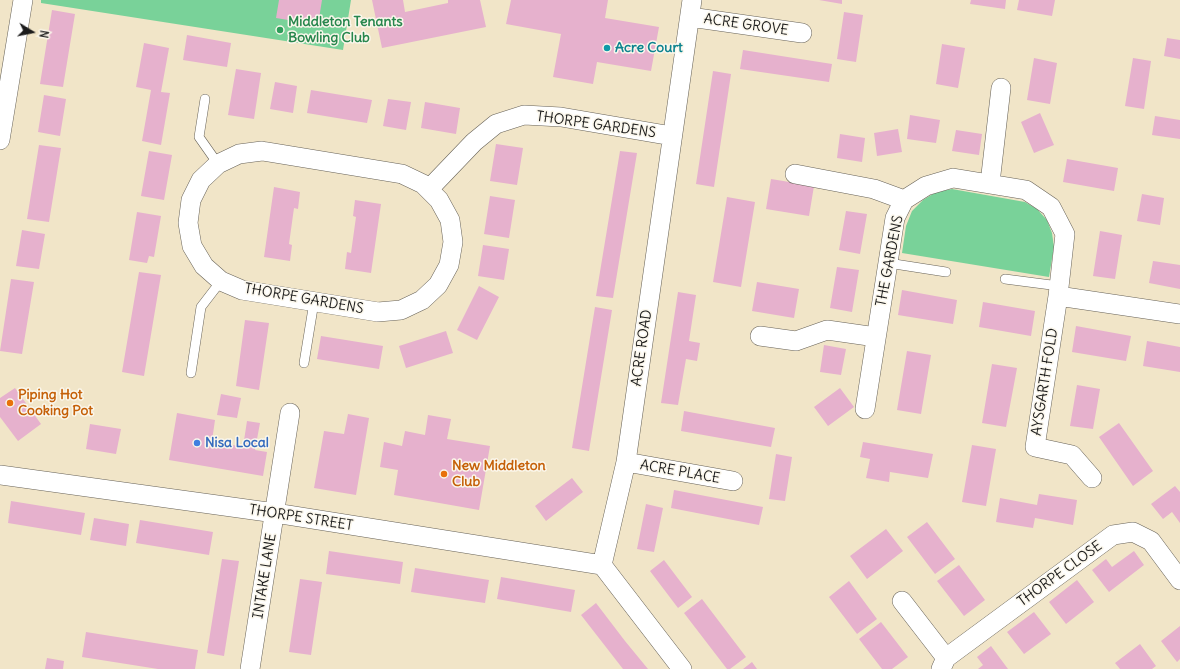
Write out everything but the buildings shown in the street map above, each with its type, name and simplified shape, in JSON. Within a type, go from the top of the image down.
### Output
[{"type":"street","points":[[0,140],[23,0]]},
{"type":"street","name":"ACRE GROVE","points":[[691,8],[802,33]]},
{"type":"street","name":"ACRE ROAD","points":[[602,565],[626,462],[691,8]]},
{"type":"street","points":[[990,183],[1001,88]]},
{"type":"street","name":"THORPE GARDENS","points":[[429,189],[474,142],[496,124],[524,115],[561,117],[672,136]]},
{"type":"street","name":"THORPE GARDENS","points":[[262,151],[402,174],[423,184],[429,189],[439,200],[450,220],[453,242],[449,265],[438,285],[422,300],[401,310],[378,312],[242,290],[221,281],[204,266],[192,246],[188,223],[191,200],[201,180],[218,164],[239,154],[262,151]]},
{"type":"street","points":[[795,174],[874,190],[904,200]]},
{"type":"street","name":"THE GARDENS","points":[[865,409],[895,218],[904,200],[926,186],[953,178],[990,183],[1026,190],[1051,207],[1065,234],[1059,291]]},
{"type":"street","points":[[1059,291],[1180,314]]},
{"type":"street","name":"AYSGARTH FOLD","points":[[1059,291],[1035,447],[1072,455],[1092,478]]},
{"type":"street","points":[[760,336],[796,341],[827,330],[876,337]]},
{"type":"street","name":"INTAKE LANE","points":[[250,669],[290,412]]},
{"type":"street","name":"ACRE PLACE","points":[[626,462],[733,481]]},
{"type":"street","name":"THORPE STREET","points":[[0,475],[274,514],[602,565]]},
{"type":"street","name":"THORPE CLOSE","points":[[943,663],[1113,535],[1134,532],[1151,541],[1180,580]]},
{"type":"street","points":[[602,565],[682,669]]},
{"type":"street","points":[[902,601],[943,663]]},
{"type":"lane","points":[[205,99],[199,137],[218,164]]},
{"type":"lane","points":[[888,264],[946,272]]},
{"type":"lane","points":[[1005,279],[1059,291]]},
{"type":"lane","points":[[191,373],[202,306],[221,281]]},
{"type":"lane","points":[[304,363],[314,302]]},
{"type":"green space","name":"Middleton Tenants Bowling Club","points":[[41,0],[351,0],[343,50],[41,3]]},
{"type":"green space","points":[[952,189],[1025,202],[1037,209],[1047,220],[1052,233],[1054,247],[1049,277],[902,253],[906,226],[912,211],[923,200],[936,192]]},
{"type":"place","name":"Middleton Tenants Bowling Club","points":[[280,30]]},
{"type":"place","name":"Acre Court","points":[[607,48]]},
{"type":"place","name":"Piping Hot Cooking Pot","points":[[10,403]]},
{"type":"place","name":"Nisa Local","points":[[197,443]]},
{"type":"place","name":"New Middleton Club","points":[[444,474]]}]
